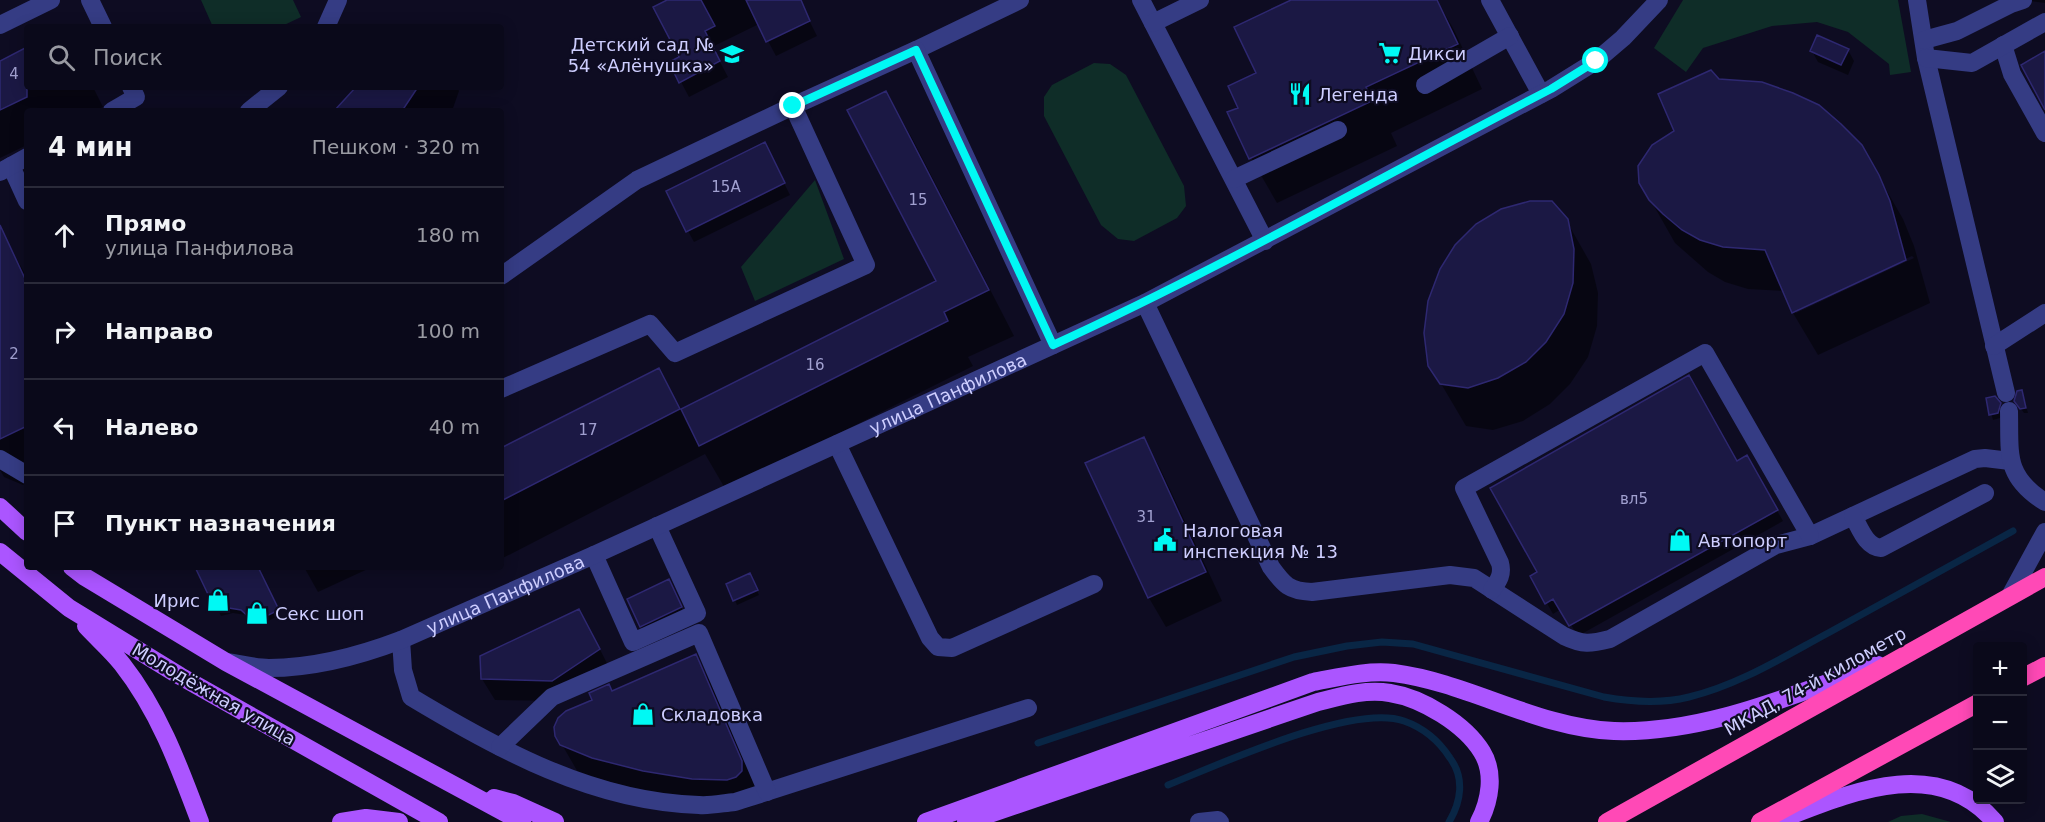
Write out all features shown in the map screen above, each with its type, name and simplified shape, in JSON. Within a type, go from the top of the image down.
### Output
[{"type":"highway","name":"МКАД, 74-й километр","points":[[1607,822],[2045,577]]},
{"type":"highway","points":[[2027,675],[2045,666]]},
{"type":"highway","points":[[1760,822],[1973,705]]},
{"type":"main road","points":[[0,507],[24,529]]},
{"type":"main road","name":"Молодёжная улица","points":[[0,552],[69,608],[180,676],[439,822]]},
{"type":"main road","name":"Молодёжная улица","points":[[84,570],[226,662],[452,785]]},
{"type":"main road","points":[[69,608],[121,663],[150,704],[172,748],[200,822]]},
{"type":"main road","points":[[926,822],[1313,682],[1356,673],[1392,673],[1430,679],[1526,713],[1572,725],[1613,731],[1659,729],[1721,718],[1899,657]]},
{"type":"main road","points":[[966,822],[1318,702],[1358,692],[1391,693],[1420,702],[1446,716],[1468,735],[1482,752],[1488,772],[1490,796],[1479,822]]},
{"type":"main road","points":[[1774,822],[1836,799],[1893,784],[1928,784],[1959,793],[1982,807],[1995,822]]},
{"type":"main road","points":[[452,785],[522,822]]},
{"type":"main road","points":[[452,785],[513,803],[555,822]]},
{"type":"main road","points":[[341,822],[366,818],[399,822]]},
{"type":"street","points":[[0,25],[51,0]]},
{"type":"street","points":[[90,0],[102,24]]},
{"type":"street","points":[[327,24],[338,0]]},
{"type":"street","points":[[504,274],[637,180],[1020,0]]},
{"type":"street","points":[[1141,0],[1265,241]]},
{"type":"street","points":[[1153,23],[1200,0]]},
{"type":"street","points":[[1490,0],[1541,94]]},
{"type":"street","name":"улица Панфилова","points":[[226,662],[267,668],[318,665],[382,648],[594,555],[1145,303],[1541,94],[1596,61],[1623,38],[1659,0]]},
{"type":"street","points":[[1917,0],[1925,49],[2008,402],[2010,462],[2024,485],[2039,498],[2045,515]]},
{"type":"street","points":[[1925,49],[2023,0]]},
{"type":"street","points":[[1925,49],[1972,63],[2045,22]]},
{"type":"street","points":[[1425,85],[1510,36]]},
{"type":"street","points":[[2003,45],[2012,74],[2045,133]]},
{"type":"street","points":[[916,50],[1053,345]]},
{"type":"street","points":[[121,108],[136,97],[132,90]]},
{"type":"street","points":[[253,108],[275,90]]},
{"type":"street","points":[[504,388],[650,324],[675,352],[866,265],[793,106]]},
{"type":"street","points":[[1234,179],[1338,130]]},
{"type":"street","points":[[13,165],[24,193]]},
{"type":"street","points":[[1145,303],[1271,567],[1283,583],[1296,591],[1312,592],[1450,575],[1474,578],[1578,643],[1596,643],[1610,639],[1776,545],[1810,536],[1974,459],[1986,458],[2010,462]]},
{"type":"street","points":[[1994,346],[2045,314]]},
{"type":"street","points":[[1492,590],[1501,578],[1500,562],[1464,488],[1705,353],[1810,536]]},
{"type":"street","points":[[837,444],[930,638],[938,647],[952,648],[1094,584]]},
{"type":"street","points":[[0,459],[24,473]]},
{"type":"street","points":[[1853,516],[1869,544],[1881,548],[1985,493]]},
{"type":"street","points":[[594,555],[633,642],[697,613],[657,526]]},
{"type":"street","points":[[2010,596],[2045,532]]},
{"type":"street","points":[[500,747],[552,698],[699,633],[767,792]]},
{"type":"street","points":[[401,640],[403,670],[411,697],[465,729],[546,769],[593,786],[652,801],[700,805],[735,802],[1028,708]]},
{"type":"street","points":[[1199,822],[1218,820],[1220,822]]},
{"type":"green space","points":[[201,0],[293,0],[301,17],[286,24],[212,24]]},
{"type":"green space","points":[[1683,0],[1898,0],[1911,72],[1890,75],[1889,64],[1848,32],[1817,22],[1772,26],[1703,48],[1686,72],[1654,48]]},
{"type":"green space","points":[[1094,63],[1110,64],[1126,75],[1184,186],[1186,206],[1177,218],[1134,241],[1118,239],[1101,225],[1044,116],[1044,97],[1052,85]]},
{"type":"green space","points":[[815,180],[844,259],[755,301],[741,267]]},
{"type":"green space","points":[[1922,814],[1951,822],[1888,822],[1901,816]]},
{"type":"building","points":[[667,0],[701,0],[715,26],[705,31],[720,61],[679,83],[669,62],[679,57],[653,7]]},
{"type":"building","points":[[746,0],[801,0],[810,21],[766,42]]},
{"type":"building","points":[[1291,0],[1437,0],[1458,44],[1366,87],[1372,101],[1249,159],[1227,112],[1238,108],[1228,86],[1256,73],[1234,27]]},
{"type":"building","points":[[1817,35],[1849,49],[1841,65],[1810,51]]},
{"type":"building","points":[[24,49],[24,90],[27,90],[27,97],[0,110],[0,61]]},
{"type":"building","points":[[2045,51],[2045,110],[2021,65]]},
{"type":"building","points":[[1711,70],[1719,79],[1762,82],[1793,93],[1819,105],[1841,124],[1862,145],[1879,175],[1890,201],[1906,260],[1792,313],[1765,250],[1723,247],[1700,240],[1682,230],[1663,214],[1649,200],[1639,183],[1638,166],[1652,145],[1674,131],[1658,94]]},
{"type":"building","points":[[353,90],[416,90],[404,108],[337,108]]},
{"type":"building","points":[[886,91],[989,290],[944,312],[948,321],[699,446],[681,409],[936,281],[847,110]]},
{"type":"building","points":[[765,142],[785,183],[686,232],[666,191]]},
{"type":"building","points":[[1530,201],[1552,201],[1568,219],[1574,249],[1573,283],[1564,314],[1546,342],[1526,362],[1498,378],[1468,388],[1440,384],[1428,366],[1424,333],[1428,301],[1440,269],[1455,245],[1476,224],[1501,209]]},
{"type":"building","points":[[0,225],[24,277],[24,427],[0,439]]},
{"type":"building","points":[[659,368],[680,409],[504,499],[504,446]]},
{"type":"building","points":[[1689,375],[1737,461],[1747,455],[1778,510],[1569,626],[1553,599],[1545,604],[1530,576],[1537,572],[1490,488]]},
{"type":"building","points":[[2022,390],[2026,408],[2020,409],[2014,401],[2017,391]]},
{"type":"building","points":[[1995,396],[2001,403],[1998,413],[1989,415],[1986,398]]},
{"type":"building","points":[[1144,437],[1206,572],[1148,598],[1085,463]]},
{"type":"building","points":[[196,570],[259,570],[279,610],[254,622],[241,610],[229,608],[216,611]]},
{"type":"building","points":[[750,573],[758,590],[733,601],[726,584]]},
{"type":"building","points":[[669,579],[682,607],[640,627],[627,599]]},
{"type":"building","points":[[579,609],[600,649],[552,681],[481,679],[480,656]]},
{"type":"building","name":"Складовка","points":[[696,654],[742,761],[742,771],[736,777],[727,780],[692,779],[643,771],[592,758],[560,745],[555,736],[554,727],[558,718],[566,711],[592,700],[589,693],[609,684],[612,691]]},
{"type":"waterway","points":[[1038,743],[1294,657],[1347,646],[1382,642],[1413,644],[1604,697],[1646,702],[1689,697],[1708,692],[1761,669],[2013,531]]},
{"type":"waterway","points":[[1168,785],[1286,738],[1321,728],[1353,720],[1381,718],[1404,721],[1418,727],[1436,741],[1455,766],[1460,790],[1449,822]]},
{"type":"place","name":"Дикси","points":[[1390,53]]},
{"type":"place","name":"Детский сад № 54 «Алёнушка»","points":[[732,54]]},
{"type":"place","name":"Легенда","points":[[1300,94]]},
{"type":"place","name":"Налоговая инспекция № 13","points":[[1165,540]]},
{"type":"place","name":"Автопорт","points":[[1680,540]]},
{"type":"place","name":"Ирис","points":[[218,600]]},
{"type":"place","name":"Секс шоп","points":[[257,613]]},
{"type":"place","name":"Складовка","points":[[643,714]]},
{"type":"route","points":[[793,106],[916,50],[1053,345],[1145,303],[1265,241],[1551,89],[1596,61]]}]
